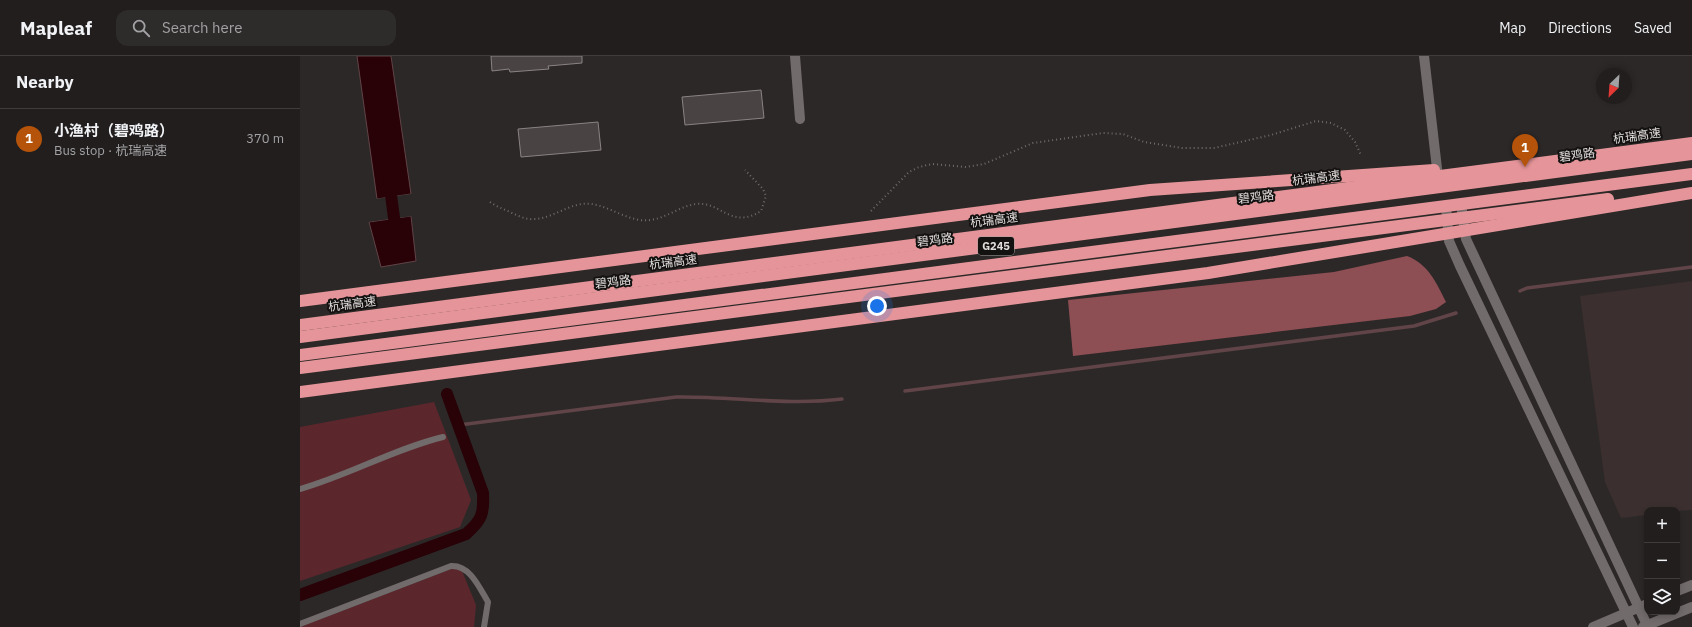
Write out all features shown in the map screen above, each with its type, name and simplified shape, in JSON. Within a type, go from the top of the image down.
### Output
[{"type":"highway","name":"杭瑞高速","points":[[300,325],[1692,143]]},
{"type":"highway","name":"碧鸡路","points":[[300,337],[1692,154]]},
{"type":"highway","points":[[300,301],[449,280],[1150,190],[1561,161]]},
{"type":"highway","name":"G245","points":[[300,355],[1692,174]]},
{"type":"highway","points":[[300,368],[1692,188]]},
{"type":"highway","points":[[300,392],[1208,273],[1692,193]]},
{"type":"street","points":[[795,56],[800,119]]},
{"type":"street","points":[[1424,56],[1439,188]]},
{"type":"street","points":[[1461,204],[1466,239],[1643,606],[1645,626],[1692,607]]},
{"type":"street","points":[[1446,206],[1449,241],[1460,266],[1633,627]]},
{"type":"street","points":[[1680,590],[1692,585]]},
{"type":"street","points":[[1593,627],[1643,606]]},
{"type":"lane","points":[[300,489],[326,482],[422,442],[443,437]]},
{"type":"lane","points":[[300,624],[450,566],[456,566],[462,567],[471,575],[488,602],[484,627]]},
{"type":"path","points":[[871,211],[909,172],[919,167],[932,164],[966,167],[984,164],[1033,143],[1103,133],[1123,134],[1144,142],[1182,148],[1214,148],[1271,135],[1316,121],[1331,123],[1345,130],[1356,142],[1361,155]]},
{"type":"path","points":[[490,202],[498,208],[524,218],[535,219],[581,203],[594,205],[644,221],[666,216],[695,204],[711,206],[731,217],[746,217],[761,211],[766,196],[763,189],[745,170]]},
{"type":"shaded area","points":[[357,56],[391,56],[411,194],[377,199]]},
{"type":"shaded area","points":[[411,216],[416,261],[381,267],[369,222]]},
{"type":"shaded area","points":[[1407,256],[1421,264],[1431,274],[1439,288],[1446,302],[1436,309],[1410,316],[1073,356],[1068,300],[1334,272]]},
{"type":"shaded area","points":[[1692,281],[1692,510],[1680,511],[1680,507],[1644,507],[1644,515],[1621,518],[1605,482],[1580,296]]},
{"type":"shaded area","points":[[434,402],[471,500],[460,527],[300,581],[300,427]]},
{"type":"shaded area","points":[[454,568],[462,571],[476,605],[474,627],[300,627]]},
{"type":"pier","points":[[412,194],[411,196],[377,201],[375,199]]},
{"type":"pier","points":[[411,214],[413,216],[367,222],[369,220]]},
{"type":"building","points":[[491,56],[582,56],[582,63],[548,66],[549,69],[510,72],[509,69],[492,71]]},
{"type":"building","points":[[761,90],[764,118],[685,125],[682,97]]},
{"type":"building","points":[[598,122],[601,150],[521,157],[518,129]]},
{"type":"waterway","points":[[389,180],[396,233]]},
{"type":"waterway","points":[[1520,291],[1527,288],[1692,267]]},
{"type":"waterway","points":[[905,391],[1414,326],[1456,313]]},
{"type":"waterway","points":[[300,595],[466,534],[476,525],[482,512],[483,493],[447,394]]},
{"type":"waterway","points":[[459,425],[676,397],[801,402],[842,399]]},
{"type":"place","name":"小渔村（碧鸡路）","points":[[1525,167]]}]
